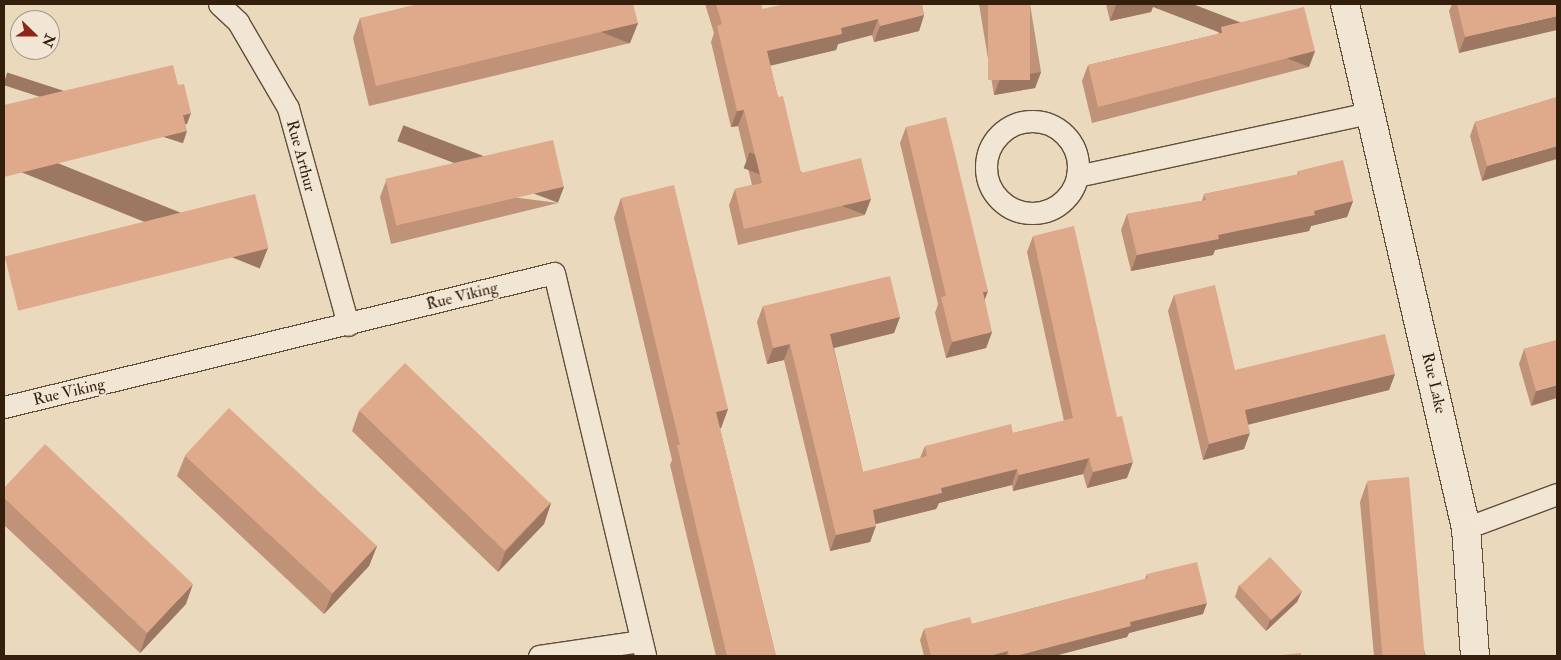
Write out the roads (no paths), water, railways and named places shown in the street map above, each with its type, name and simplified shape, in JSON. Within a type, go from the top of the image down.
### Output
[{"type":"street","name":"Rue Arthur","points":[[219,4],[238,22],[288,108],[348,326]]},
{"type":"street","name":"Rue Lake","points":[[1345,4],[1372,112],[1466,528],[1475,656]]},
{"type":"street","points":[[1077,176],[1372,112]]},
{"type":"street","points":[[1035,121],[1051,125],[1073,146],[1078,161],[1077,176],[1072,190],[1050,210],[1035,213],[1020,212],[1007,206],[996,196],[986,168],[988,153],[1006,129],[1020,122],[1035,121]]},
{"type":"street","name":"Rue Viking","points":[[4,407],[348,326],[554,273],[642,649],[540,656]]},
{"type":"street","points":[[1466,528],[1557,494]]}]
